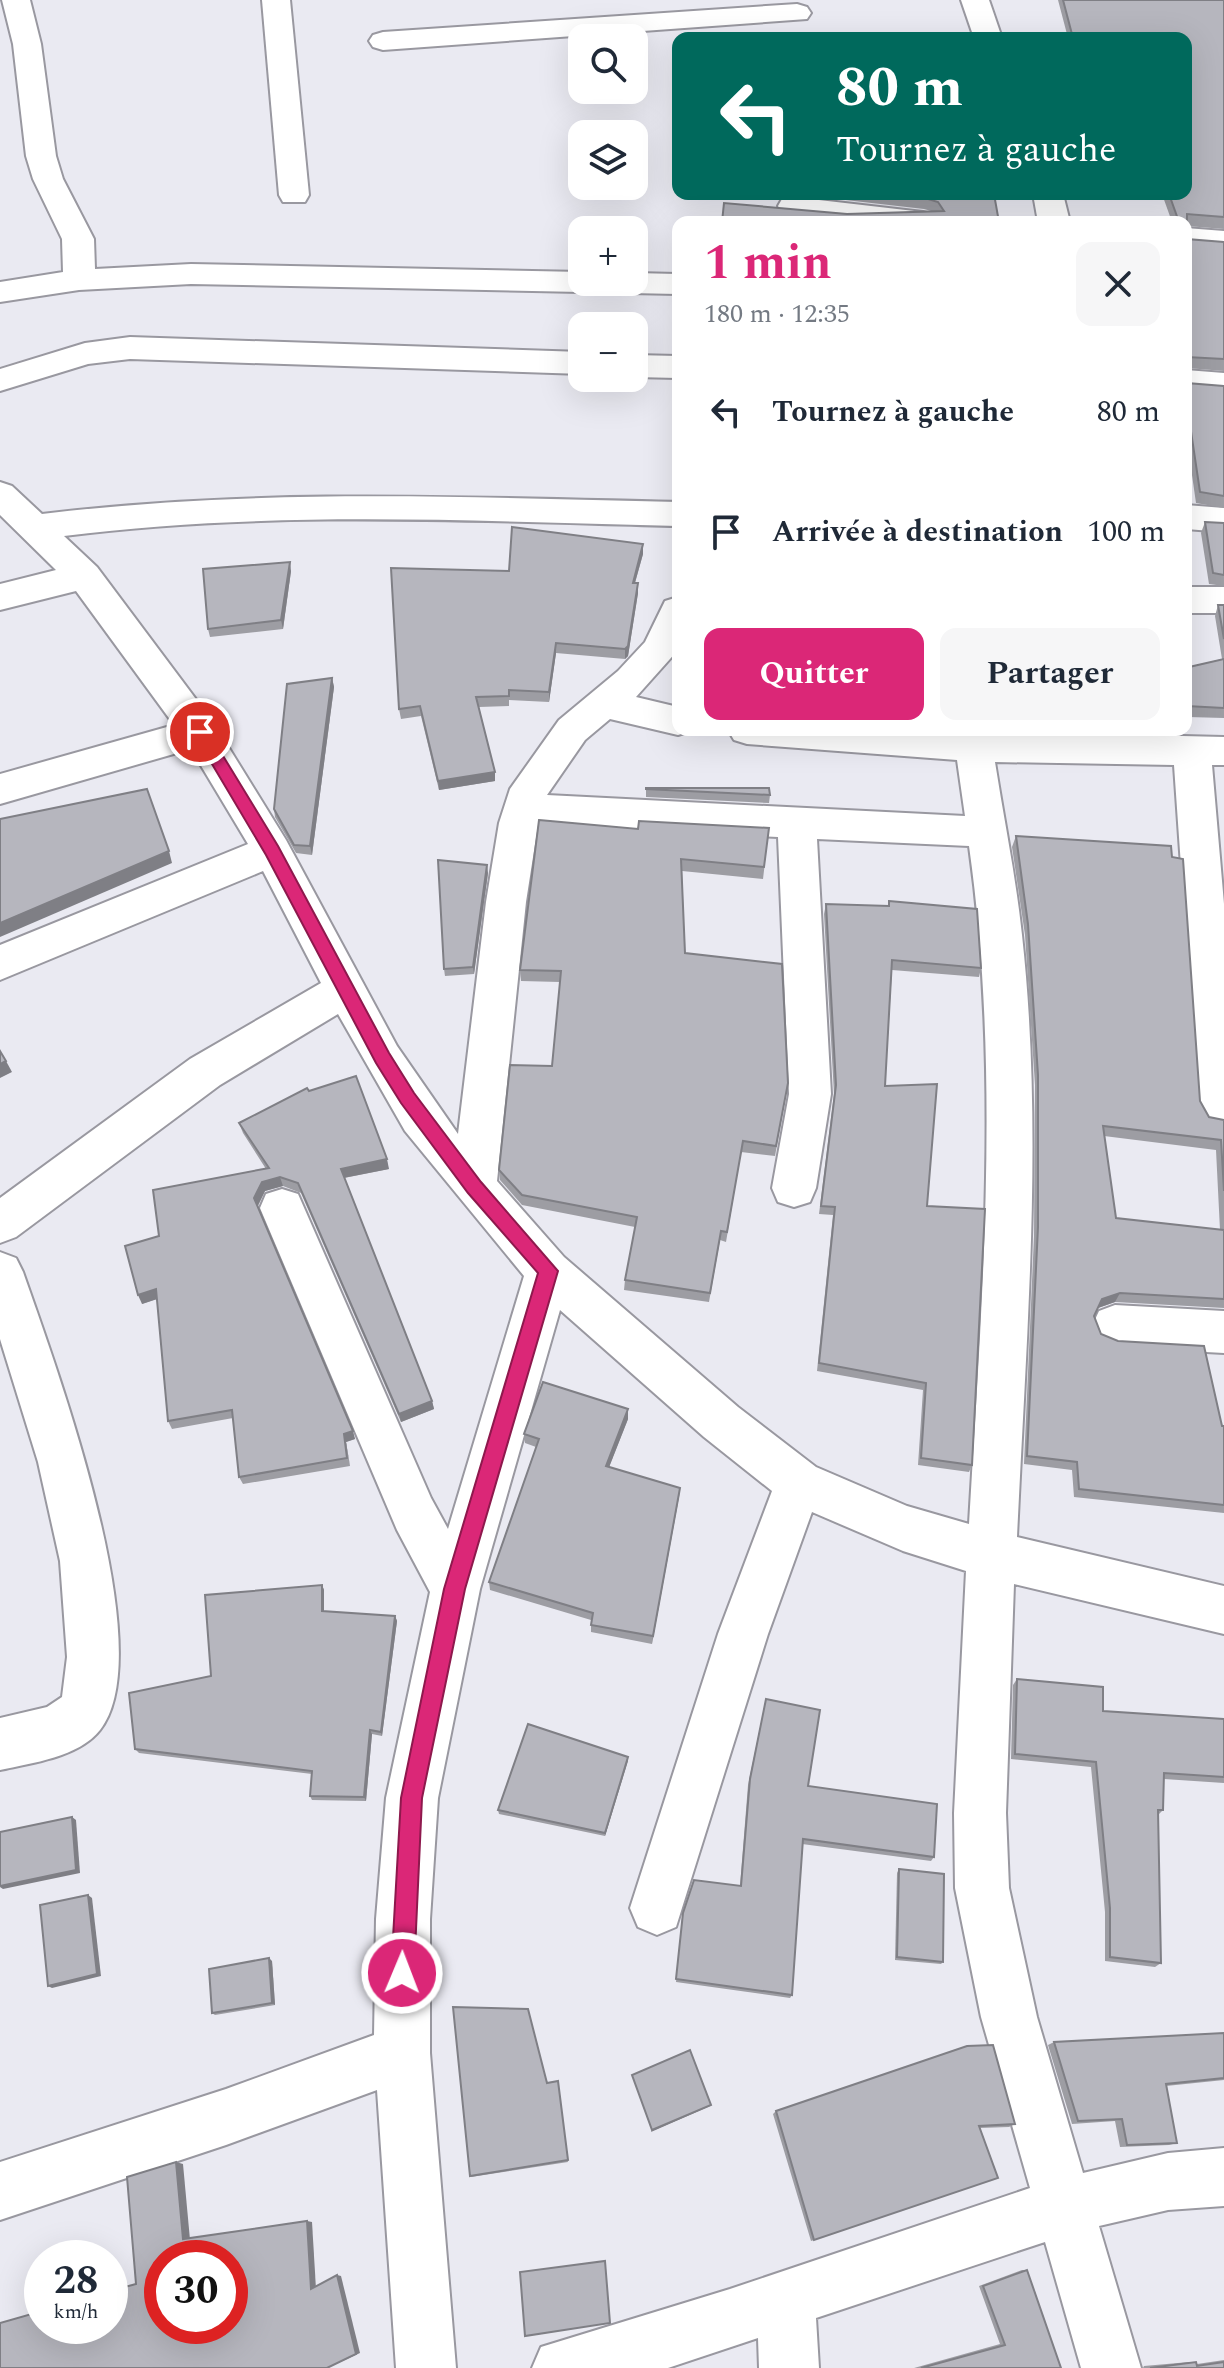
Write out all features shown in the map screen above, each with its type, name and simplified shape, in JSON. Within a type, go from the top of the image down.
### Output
[{"type":"street","points":[[16,0],[27,44],[41,156],[48,179],[78,239],[79,280]]},
{"type":"street","points":[[276,0],[294,195]]},
{"type":"street","points":[[975,0],[986,32]]},
{"type":"street","points":[[383,41],[796,17]]},
{"type":"street","points":[[792,207],[871,216]]},
{"type":"street","points":[[1192,238],[1224,241]]},
{"type":"street","points":[[0,292],[79,280],[191,274],[568,282]]},
{"type":"street","points":[[648,283],[672,284]]},
{"type":"street","points":[[0,380],[85,354],[130,348],[568,363]]},
{"type":"street","points":[[648,366],[672,367]]},
{"type":"street","points":[[1192,381],[1224,384]]},
{"type":"street","points":[[0,494],[84,576],[200,732],[272,851],[382,1058],[420,1118],[474,1187],[548,1271],[721,1422],[799,1483],[903,1528],[992,1555],[1224,1610]]},
{"type":"street","points":[[37,527],[117,515],[227,509],[672,514]]},
{"type":"street","points":[[1192,517],[1224,520]]},
{"type":"street","points":[[0,597],[84,576]]},
{"type":"street","points":[[1192,600],[1224,600]]},
{"type":"street","points":[[474,1187],[506,902],[529,789],[572,730],[604,704],[660,649],[672,623]]},
{"type":"street","points":[[604,704],[672,720]]},
{"type":"street","points":[[0,789],[200,732]]},
{"type":"street","points":[[827,736],[974,747],[1208,751],[1220,1111]]},
{"type":"street","points":[[974,747],[1002,936],[1010,1118],[1008,1246],[980,1813],[982,1888],[1009,2017],[1111,2368]]},
{"type":"street","points":[[523,809],[988,832]]},
{"type":"street","points":[[794,1188],[810,1094],[797,823]]},
{"type":"street","points":[[0,963],[272,851]]},
{"type":"street","points":[[0,1223],[205,1072],[347,988]]},
{"type":"street","points":[[282,1208],[414,1514],[455,1589]]},
{"type":"street","points":[[426,2368],[402,2053],[403,1919],[412,1798],[455,1589],[548,1271]]},
{"type":"street","points":[[0,1272],[45,1406],[83,1551],[93,1625],[91,1684],[87,1705],[74,1720],[56,1731],[0,1744]]},
{"type":"street","points":[[1115,1326],[1224,1332]]},
{"type":"street","points":[[657,1908],[743,1634],[799,1483]]},
{"type":"street","points":[[0,2191],[226,2117],[402,2053]]},
{"type":"street","points":[[562,2368],[786,2302],[948,2243],[1065,2207],[1135,2187],[1224,2177]]},
{"type":"street","points":[[786,2302],[789,2368]]},
{"type":"building","points":[[1063,0],[1224,0],[1224,217],[1177,216],[1171,200],[1192,200],[1192,32],[1071,32]]},
{"type":"building","points":[[932,200],[995,200],[998,216],[723,216],[724,203],[847,214],[944,211],[938,202]]},
{"type":"building","points":[[1192,239],[1224,242],[1224,359],[1192,357]]},
{"type":"building","points":[[1192,383],[1224,386],[1224,496],[1200,492],[1192,438]]},
{"type":"building","points":[[1205,522],[1224,523],[1224,575],[1213,573]]},
{"type":"building","points":[[512,527],[643,544],[633,583],[638,583],[628,646],[625,649],[556,643],[549,692],[509,690],[509,696],[476,697],[495,772],[438,781],[420,706],[399,709],[391,568],[509,571]]},
{"type":"building","points":[[290,562],[281,620],[208,629],[203,569]]},
{"type":"building","points":[[1218,605],[1224,605],[1224,639]]},
{"type":"building","points":[[1224,659],[1224,708],[1192,706],[1192,666]]},
{"type":"building","points":[[332,678],[310,846],[294,845],[274,809],[287,684]]},
{"type":"building","points":[[769,788],[770,795],[646,789]]},
{"type":"building","points":[[147,789],[169,851],[0,923],[0,819]]},
{"type":"building","points":[[539,820],[638,829],[639,821],[769,828],[764,867],[681,859],[685,953],[782,964],[788,1083],[776,1146],[743,1141],[727,1232],[721,1231],[710,1293],[625,1280],[637,1217],[522,1195],[499,1170],[510,1065],[552,1066],[561,971],[520,970]]},
{"type":"building","points":[[1016,836],[1171,846],[1172,857],[1183,859],[1200,1101],[1209,1117],[1224,1120],[1224,1191],[1221,1140],[1103,1126],[1116,1218],[1224,1230],[1224,1299],[1120,1293],[1102,1299],[1094,1316],[1101,1334],[1118,1341],[1204,1346],[1224,1426],[1224,1505],[1079,1489],[1077,1462],[1027,1456],[1038,1227],[1038,1075],[1028,924]]},
{"type":"building","points":[[438,860],[487,865],[473,967],[444,969]]},
{"type":"building","points":[[889,901],[977,909],[981,968],[892,960],[885,1086],[937,1084],[927,1206],[985,1209],[972,1465],[921,1458],[926,1383],[819,1363],[835,1207],[821,1206],[836,1085],[826,904],[889,906]]},
{"type":"building","points":[[356,1076],[387,1159],[341,1169],[432,1401],[399,1414],[298,1183],[280,1177],[262,1182],[254,1198],[353,1431],[344,1434],[347,1458],[239,1477],[232,1410],[168,1421],[156,1289],[138,1295],[125,1246],[159,1236],[153,1190],[269,1168],[239,1123],[307,1088],[309,1091]]},
{"type":"building","points":[[543,1382],[628,1409],[606,1466],[680,1488],[653,1636],[591,1625],[593,1613],[489,1582],[539,1439],[524,1434]]},
{"type":"building","points":[[322,1585],[322,1611],[395,1616],[381,1732],[370,1730],[364,1797],[310,1796],[312,1771],[135,1749],[129,1693],[211,1676],[205,1595]]},
{"type":"building","points":[[1017,1679],[1103,1687],[1103,1711],[1224,1719],[1224,1777],[1164,1773],[1163,1810],[1158,1810],[1161,1963],[1110,1957],[1110,1908],[1096,1762],[1015,1754]]},
{"type":"building","points":[[766,1699],[820,1710],[808,1786],[937,1804],[934,1857],[803,1839],[792,1995],[676,1979],[683,1913],[694,1880],[741,1886],[750,1779]]},
{"type":"building","points":[[528,1724],[628,1757],[605,1833],[498,1810]]},
{"type":"building","points":[[72,1817],[76,1870],[0,1886],[0,1832]]},
{"type":"building","points":[[899,1869],[944,1874],[943,1962],[897,1957]]},
{"type":"building","points":[[88,1895],[97,1974],[48,1986],[40,1905]]},
{"type":"building","points":[[269,1958],[272,2003],[212,2013],[209,1969]]},
{"type":"building","points":[[453,2007],[528,2009],[547,2083],[558,2081],[568,2160],[470,2176]]},
{"type":"building","points":[[1224,2033],[1224,2078],[1166,2084],[1177,2143],[1127,2145],[1122,2119],[1078,2121],[1054,2042]]},
{"type":"building","points":[[993,2045],[1015,2124],[979,2126],[998,2178],[814,2240],[776,2111],[967,2046]]},
{"type":"building","points":[[690,2050],[711,2105],[652,2130],[632,2075]]},
{"type":"building","points":[[176,2162],[183,2239],[307,2221],[311,2289],[337,2275],[356,2354],[327,2368],[0,2368],[0,2323],[24,2316],[24,2344],[128,2344],[128,2286],[136,2284],[127,2177]]},
{"type":"building","points":[[605,2261],[610,2323],[525,2336],[520,2272]]},
{"type":"building","points":[[1027,2270],[1061,2368],[921,2368],[1005,2345],[983,2286]]},
{"type":"building","points":[[1196,2362],[1197,2366],[1224,2362],[1224,2368],[1150,2368]]},
{"type":"route","points":[[200,732],[272,851],[382,1058],[420,1118],[474,1187],[548,1271],[500,1425],[455,1589],[412,1798],[402,1973]]}]
